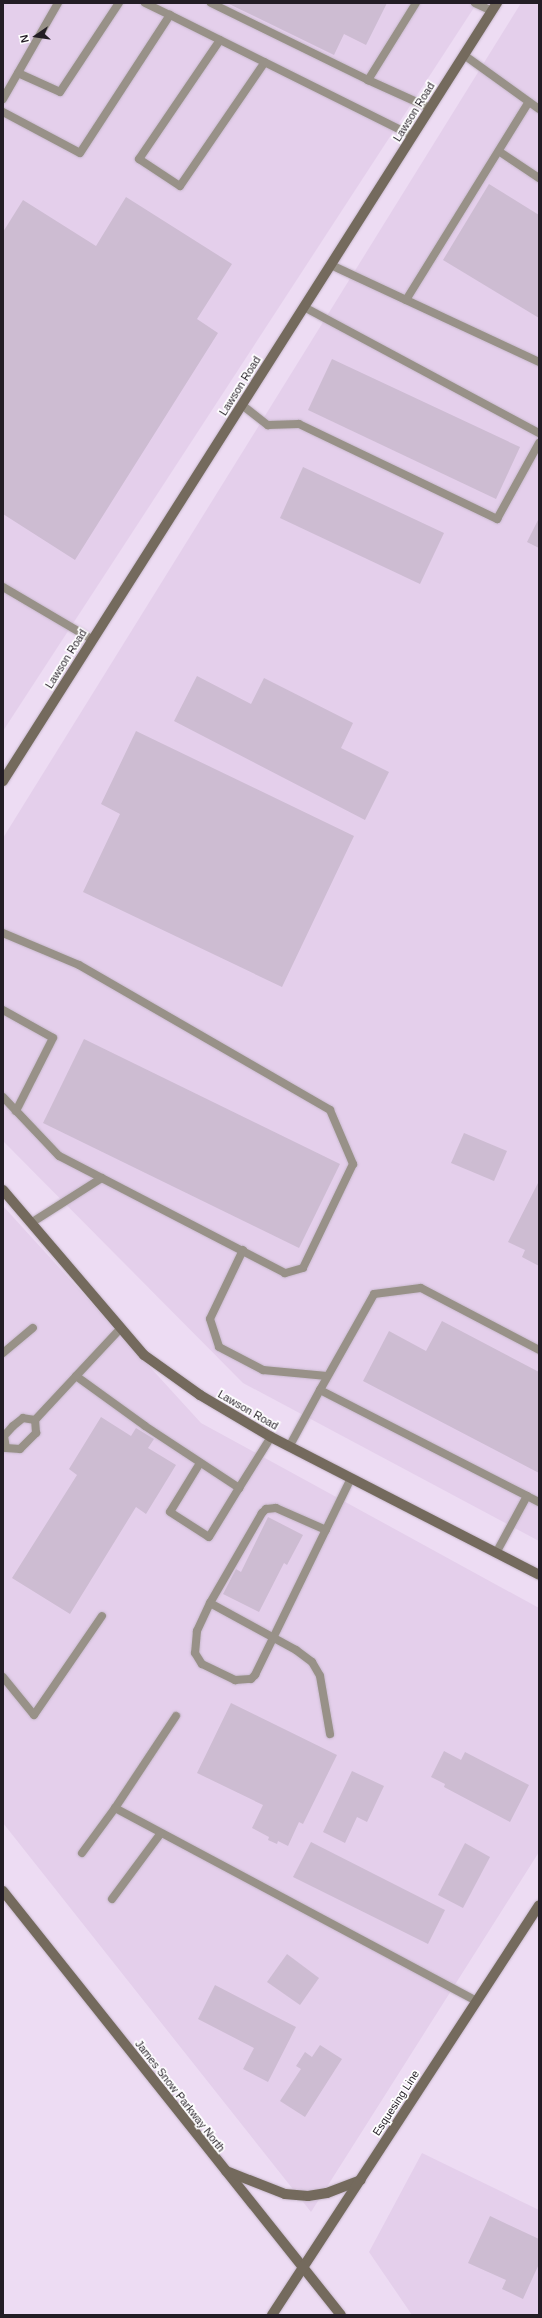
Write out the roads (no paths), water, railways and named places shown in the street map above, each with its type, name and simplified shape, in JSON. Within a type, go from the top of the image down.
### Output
[{"type":"street","name":"Lawson Road","points":[[3,781],[494,7]]},
{"type":"street","name":"Lawson Road","points":[[3,1190],[120,1329],[144,1355],[193,1391],[271,1437],[539,1575]]},
{"type":"street","name":"James Snow Parkway North","points":[[3,1891],[223,2169],[341,2315]]},
{"type":"street","name":"Esquesing Line","points":[[272,2315],[539,1905]]},
{"type":"street","points":[[223,2169],[285,2194],[308,2196],[327,2193],[360,2180]]},
{"type":"lane","points":[[3,99],[58,3]]},
{"type":"lane","points":[[18,73],[60,92],[119,3]]},
{"type":"lane","points":[[145,3],[413,136]]},
{"type":"lane","points":[[211,3],[368,80],[430,108]]},
{"type":"lane","points":[[368,80],[416,3]]},
{"type":"lane","points":[[475,3],[494,7]]},
{"type":"lane","points":[[3,112],[80,153],[170,15]]},
{"type":"lane","points":[[220,40],[139,159],[180,186],[265,62]]},
{"type":"lane","points":[[464,55],[539,108]]},
{"type":"lane","points":[[406,300],[500,152],[529,102]]},
{"type":"lane","points":[[500,152],[539,178]]},
{"type":"lane","points":[[331,265],[539,362]]},
{"type":"lane","points":[[304,307],[539,433]]},
{"type":"lane","points":[[242,405],[268,425],[299,424],[497,520],[539,443]]},
{"type":"lane","points":[[3,587],[92,640]]},
{"type":"lane","points":[[3,933],[79,965],[330,1110],[353,1164],[303,1268],[285,1273],[59,1156],[3,1097]]},
{"type":"lane","points":[[3,1010],[53,1038],[16,1111]]},
{"type":"lane","points":[[31,1223],[102,1178]]},
{"type":"lane","points":[[243,1250],[210,1319],[219,1347],[263,1370],[327,1376]]},
{"type":"lane","points":[[289,1446],[374,1294],[421,1288],[539,1350]]},
{"type":"lane","points":[[3,1352],[33,1328]]},
{"type":"lane","points":[[35,1420],[23,1418],[13,1426],[4,1436],[5,1449],[20,1449],[36,1433],[35,1420],[120,1329]]},
{"type":"lane","points":[[76,1376],[200,1463],[240,1488]]},
{"type":"lane","points":[[320,1390],[539,1502]]},
{"type":"lane","points":[[200,1463],[170,1512],[209,1537],[271,1437]]},
{"type":"lane","points":[[326,1530],[276,1508],[266,1509],[210,1603],[193,1644],[197,1659],[202,1664],[235,1680],[251,1679],[274,1637],[326,1530],[351,1478]]},
{"type":"lane","points":[[496,1553],[527,1496]]},
{"type":"lane","points":[[210,1603],[274,1637],[312,1662],[320,1676],[330,1734]]},
{"type":"lane","points":[[3,1677],[34,1715],[102,1616]]},
{"type":"lane","points":[[82,1853],[115,1808],[176,1716]]},
{"type":"lane","points":[[115,1808],[161,1834],[477,2001]]},
{"type":"lane","points":[[112,1899],[161,1834]]}]
